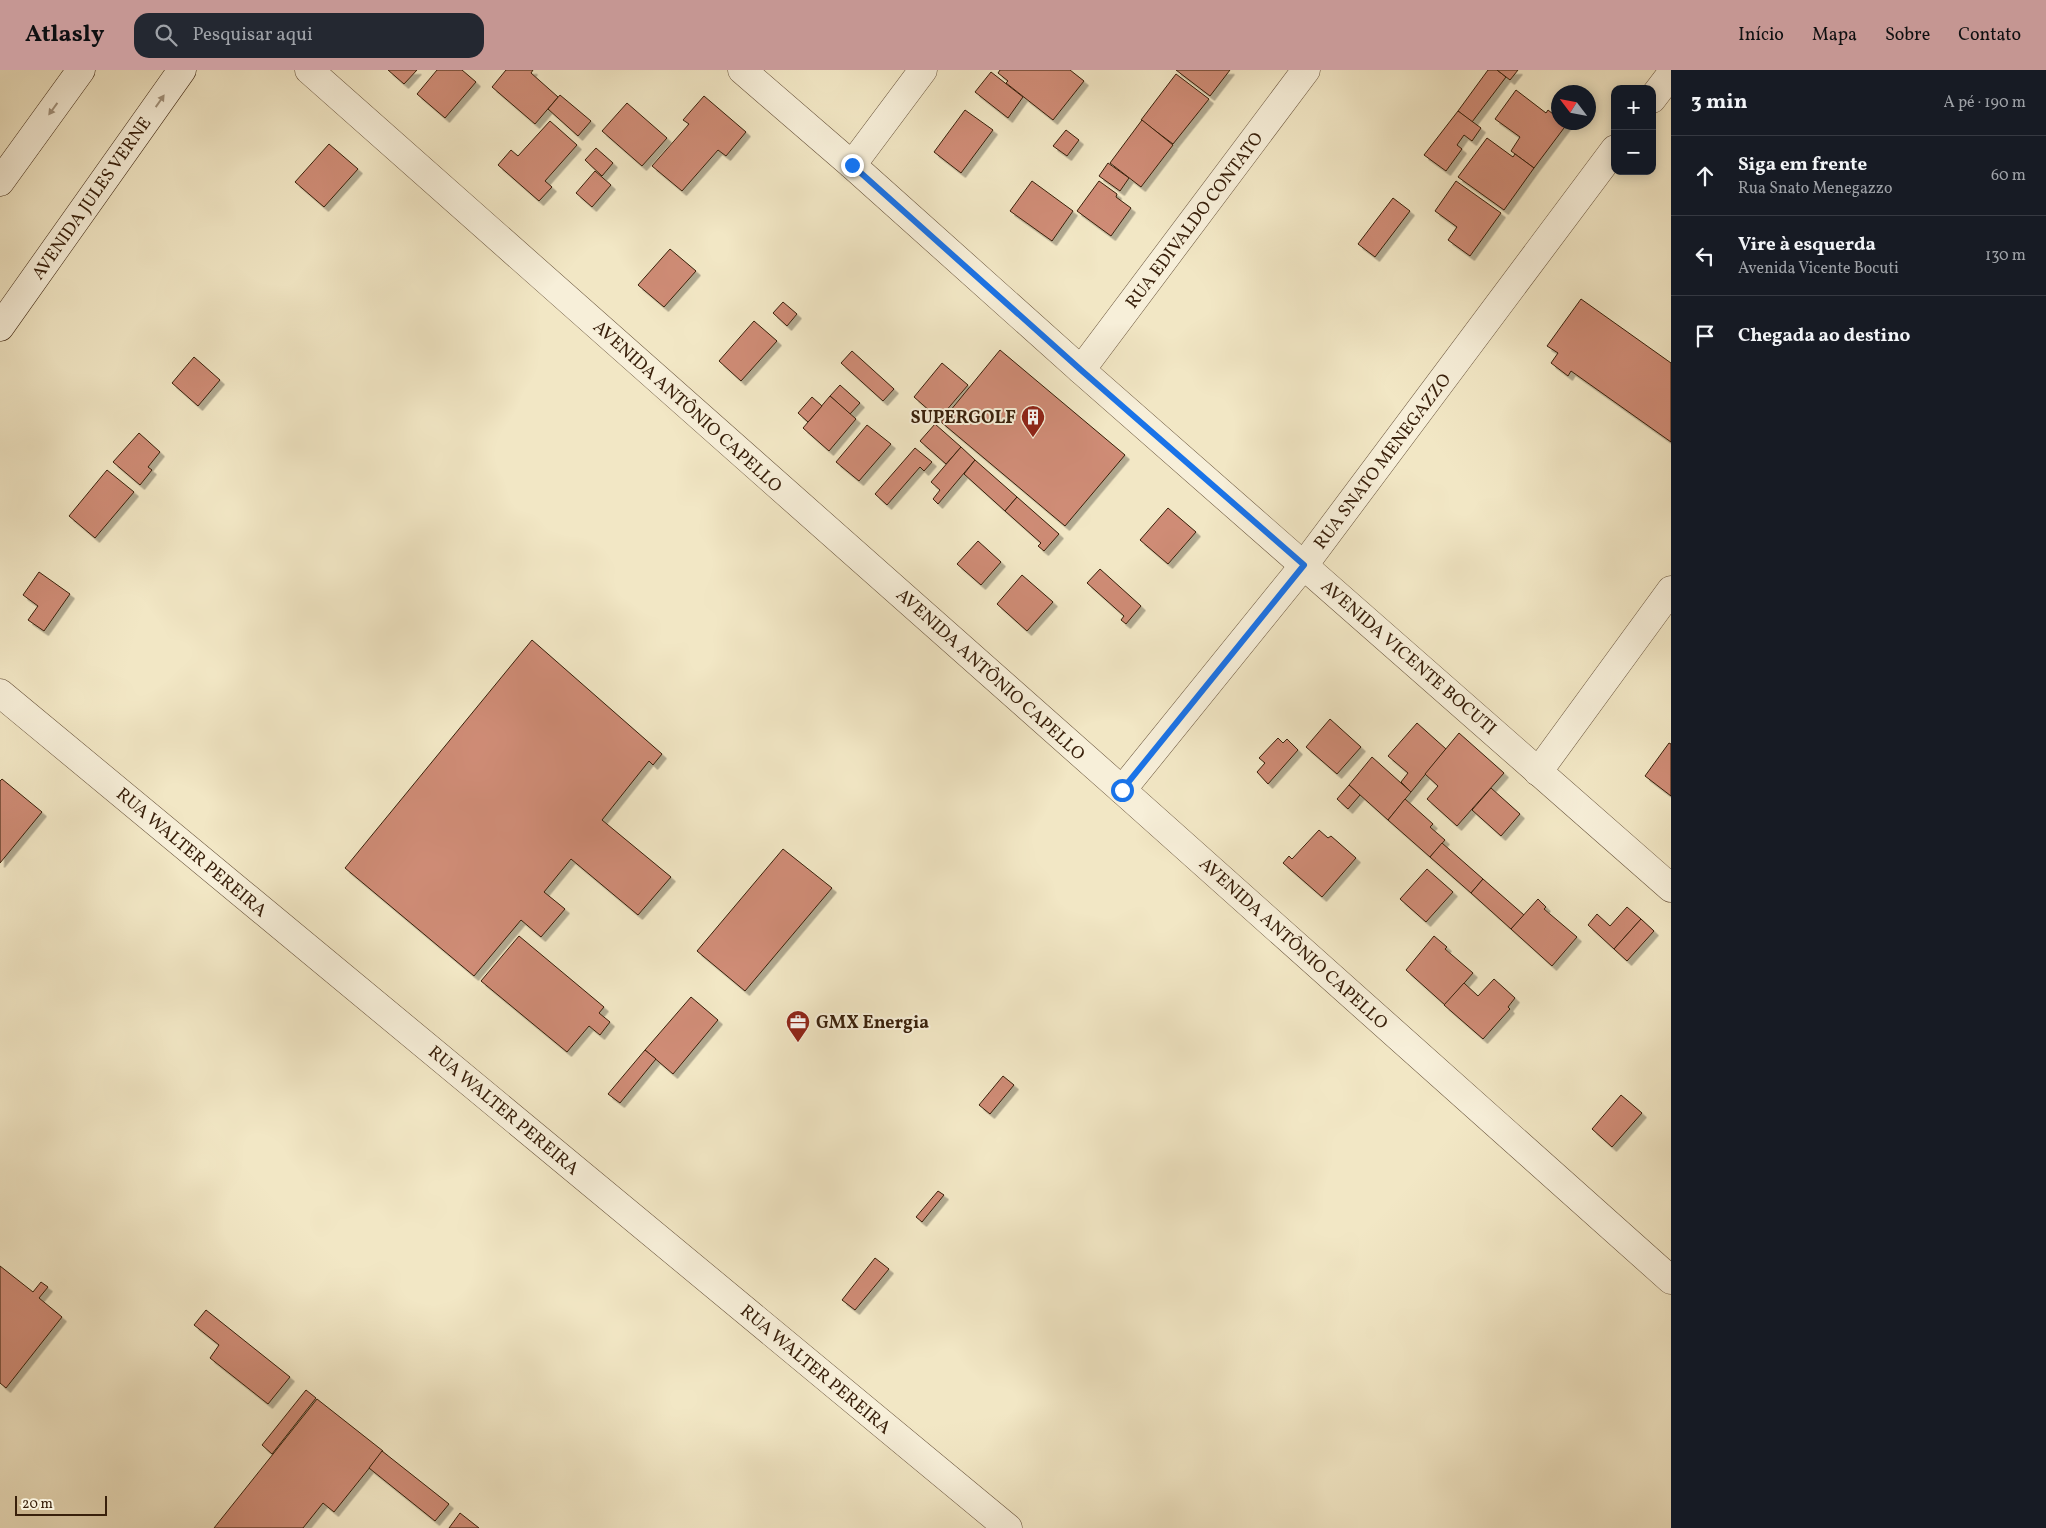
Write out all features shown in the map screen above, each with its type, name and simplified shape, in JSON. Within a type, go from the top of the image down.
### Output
[{"type":"street","points":[[0,182],[81,70]]},
{"type":"street","name":"AVENIDA JULES VERNE","points":[[0,327],[182,70]]},
{"type":"street","name":"AVENIDA ANTÔNIO CAPELLO","points":[[309,70],[1122,790],[1671,1280]]},
{"type":"street","name":"AVENIDA VICENTE BOCUTI","points":[[742,70],[1671,888]]},
{"type":"street","points":[[852,165],[923,70]]},
{"type":"street","name":"RUA EDIVALDO CONTATO","points":[[1081,370],[1306,70]]},
{"type":"street","points":[[1656,94],[1671,74]]},
{"type":"street","name":"RUA SNATO MENEGAZZO","points":[[1122,790],[1304,565],[1611,154]]},
{"type":"street","points":[[1538,772],[1671,590]]},
{"type":"street","name":"RUA WALTER PEREIRA","points":[[0,693],[1008,1528]]},
{"type":"building","points":[[388,70],[417,70],[404,84]]},
{"type":"building","points":[[437,70],[462,70],[476,82],[445,118],[417,94]]},
{"type":"building","points":[[506,70],[533,70],[531,73],[558,97],[535,124],[492,87]]},
{"type":"building","points":[[1000,70],[1070,70],[1084,81],[1053,120],[1006,83],[1008,81],[998,73]]},
{"type":"building","points":[[1176,70],[1230,70],[1210,96]]},
{"type":"building","points":[[1488,70],[1497,70],[1506,77],[1472,122],[1458,111]]},
{"type":"building","points":[[1497,70],[1518,70],[1510,80]]},
{"type":"building","points":[[991,72],[1023,97],[1008,118],[975,92]]},
{"type":"building","points":[[1176,74],[1209,99],[1173,144],[1141,120]]},
{"type":"building","points":[[1516,90],[1546,113],[1548,110],[1551,112],[1551,130],[1562,130],[1534,168],[1511,151],[1520,137],[1495,119]]},
{"type":"building","points":[[560,95],[591,121],[578,136],[548,109]]},
{"type":"building","points":[[704,96],[746,132],[726,156],[718,150],[682,191],[652,166],[689,124],[683,120]]},
{"type":"building","points":[[627,103],[667,138],[642,166],[602,131]]},
{"type":"building","points":[[965,110],[993,130],[961,173],[934,152]]},
{"type":"building","points":[[1458,111],[1481,128],[1472,141],[1464,135],[1457,145],[1462,149],[1446,171],[1424,155]]},
{"type":"building","points":[[1142,120],[1173,145],[1141,187],[1110,163]]},
{"type":"building","points":[[550,121],[577,145],[545,181],[552,187],[539,201],[498,165],[511,150],[518,156]]},
{"type":"building","points":[[1066,130],[1079,140],[1067,156],[1053,146]]},
{"type":"building","points":[[1487,138],[1513,157],[1515,154],[1534,168],[1504,210],[1458,177]]},
{"type":"building","points":[[329,144],[358,169],[324,207],[295,182]]},
{"type":"building","points":[[596,148],[613,163],[602,176],[585,160]]},
{"type":"building","points":[[1108,163],[1129,178],[1120,191],[1099,176]]},
{"type":"building","points":[[595,171],[611,185],[592,207],[576,193]]},
{"type":"building","points":[[1032,181],[1073,211],[1052,241],[1010,211]]},
{"type":"building","points":[[1099,181],[1117,194],[1116,197],[1131,208],[1111,236],[1077,211]]},
{"type":"building","points":[[1456,181],[1501,213],[1470,256],[1448,240],[1457,227],[1435,211]]},
{"type":"building","points":[[1393,198],[1410,211],[1375,257],[1358,244]]},
{"type":"building","points":[[670,249],[696,271],[664,307],[638,285]]},
{"type":"building","points":[[1581,299],[1671,363],[1671,442],[1571,371],[1568,376],[1551,363],[1558,353],[1547,346]]},
{"type":"building","points":[[783,302],[797,314],[787,326],[773,313]]},
{"type":"building","points":[[754,321],[777,341],[741,381],[719,361]]},
{"type":"building","name":"SUPERGOLF","points":[[1000,350],[1125,455],[1065,526],[941,422]]},
{"type":"building","points":[[852,351],[894,389],[883,401],[841,363]]},
{"type":"building","points":[[194,357],[220,380],[198,406],[172,383]]},
{"type":"building","points":[[942,363],[968,385],[939,419],[914,397]]},
{"type":"building","points":[[840,385],[860,403],[850,414],[830,396]]},
{"type":"building","points":[[830,396],[856,419],[829,451],[803,428]]},
{"type":"building","points":[[812,397],[822,406],[808,422],[798,413]]},
{"type":"building","points":[[935,424],[961,447],[946,464],[920,441]]},
{"type":"building","points":[[867,425],[891,444],[859,481],[836,462]]},
{"type":"building","points":[[139,433],[160,452],[148,467],[152,470],[140,485],[113,462]]},
{"type":"building","points":[[961,447],[975,460],[938,504],[933,499],[940,490],[931,482]]},
{"type":"building","points":[[915,448],[932,462],[924,471],[920,467],[887,505],[875,494]]},
{"type":"building","points":[[975,460],[1017,497],[1005,511],[964,474]]},
{"type":"building","points":[[107,470],[134,492],[95,538],[69,516]]},
{"type":"building","points":[[1017,497],[1059,534],[1044,551],[1038,546],[1041,543],[1005,511]]},
{"type":"building","points":[[1168,508],[1196,532],[1168,564],[1140,540]]},
{"type":"building","points":[[978,541],[1001,562],[981,585],[957,564]]},
{"type":"building","points":[[1100,569],[1141,606],[1126,624],[1121,620],[1124,616],[1087,583]]},
{"type":"building","points":[[39,572],[70,594],[44,631],[28,620],[38,606],[23,595]]},
{"type":"building","points":[[1022,575],[1053,602],[1027,631],[997,604]]},
{"type":"building","points":[[532,640],[662,754],[653,765],[649,761],[602,820],[671,877],[638,915],[571,859],[544,892],[565,909],[541,937],[521,920],[474,976],[345,868]]},
{"type":"building","points":[[1330,719],[1361,747],[1337,774],[1306,747]]},
{"type":"building","points":[[1417,723],[1446,749],[1411,792],[1401,782],[1408,773],[1388,756]]},
{"type":"building","points":[[1459,733],[1504,773],[1457,826],[1427,799],[1438,786],[1425,774]]},
{"type":"building","points":[[1278,738],[1283,743],[1287,739],[1298,750],[1268,784],[1257,772],[1265,763],[1259,758]]},
{"type":"building","points":[[1669,743],[1671,744],[1671,796],[1645,776]]},
{"type":"building","points":[[1372,757],[1411,792],[1388,820],[1349,785]]},
{"type":"building","points":[[2,779],[42,812],[0,863],[0,781]]},
{"type":"building","points":[[1349,785],[1360,795],[1348,809],[1337,799]]},
{"type":"building","points":[[1491,788],[1520,814],[1501,836],[1472,810]]},
{"type":"building","points":[[1405,799],[1433,824],[1430,827],[1445,840],[1430,857],[1388,820]]},
{"type":"building","points":[[1319,830],[1328,838],[1331,836],[1356,858],[1322,897],[1283,863],[1289,856],[1292,859]]},
{"type":"building","points":[[1442,843],[1483,879],[1471,893],[1430,857]]},
{"type":"building","points":[[783,849],[832,888],[745,991],[697,951]]},
{"type":"building","points":[[1427,869],[1453,892],[1426,922],[1400,899]]},
{"type":"building","points":[[1483,879],[1524,915],[1511,929],[1471,893]]},
{"type":"building","points":[[1538,899],[1546,907],[1544,909],[1577,937],[1552,966],[1511,929]]},
{"type":"building","points":[[1627,907],[1641,919],[1614,949],[1588,925],[1597,914],[1610,926]]},
{"type":"building","points":[[1641,919],[1654,931],[1627,961],[1614,949]]},
{"type":"building","points":[[519,936],[604,1007],[599,1013],[610,1022],[600,1035],[589,1026],[567,1052],[481,981]]},
{"type":"building","points":[[1434,936],[1447,947],[1445,949],[1473,973],[1445,1005],[1406,970]]},
{"type":"building","points":[[1494,979],[1515,998],[1508,1007],[1510,1009],[1483,1039],[1444,1005],[1464,983],[1478,996]]},
{"type":"building","points":[[691,997],[718,1020],[673,1074],[645,1050]]},
{"type":"building","points":[[645,1050],[656,1059],[620,1103],[608,1094]]},
{"type":"building","points":[[1003,1076],[1014,1085],[990,1114],[979,1105]]},
{"type":"building","points":[[1621,1095],[1642,1113],[1612,1147],[1592,1129]]},
{"type":"building","points":[[938,1191],[944,1195],[922,1222],[916,1217]]},
{"type":"building","points":[[875,1258],[889,1269],[855,1310],[842,1300]]},
{"type":"building","points":[[0,1266],[33,1292],[41,1282],[48,1287],[39,1298],[62,1317],[6,1388],[0,1383]]},
{"type":"building","points":[[206,1310],[290,1377],[268,1404],[210,1358],[219,1345],[194,1325]]},
{"type":"building","points":[[306,1390],[316,1398],[272,1454],[262,1445]]},
{"type":"building","points":[[317,1399],[383,1451],[334,1512],[323,1503],[303,1528],[214,1528]]},
{"type":"building","points":[[382,1451],[449,1504],[435,1521],[369,1468]]},
{"type":"building","points":[[460,1513],[479,1528],[449,1528]]},
{"type":"place","name":"SUPERGOLF","points":[[1033,438]]},
{"type":"place","name":"GMX Energia","points":[[798,1043]]},
{"type":"route","points":[[852,165],[1081,370],[1304,565],[1122,790]]}]
